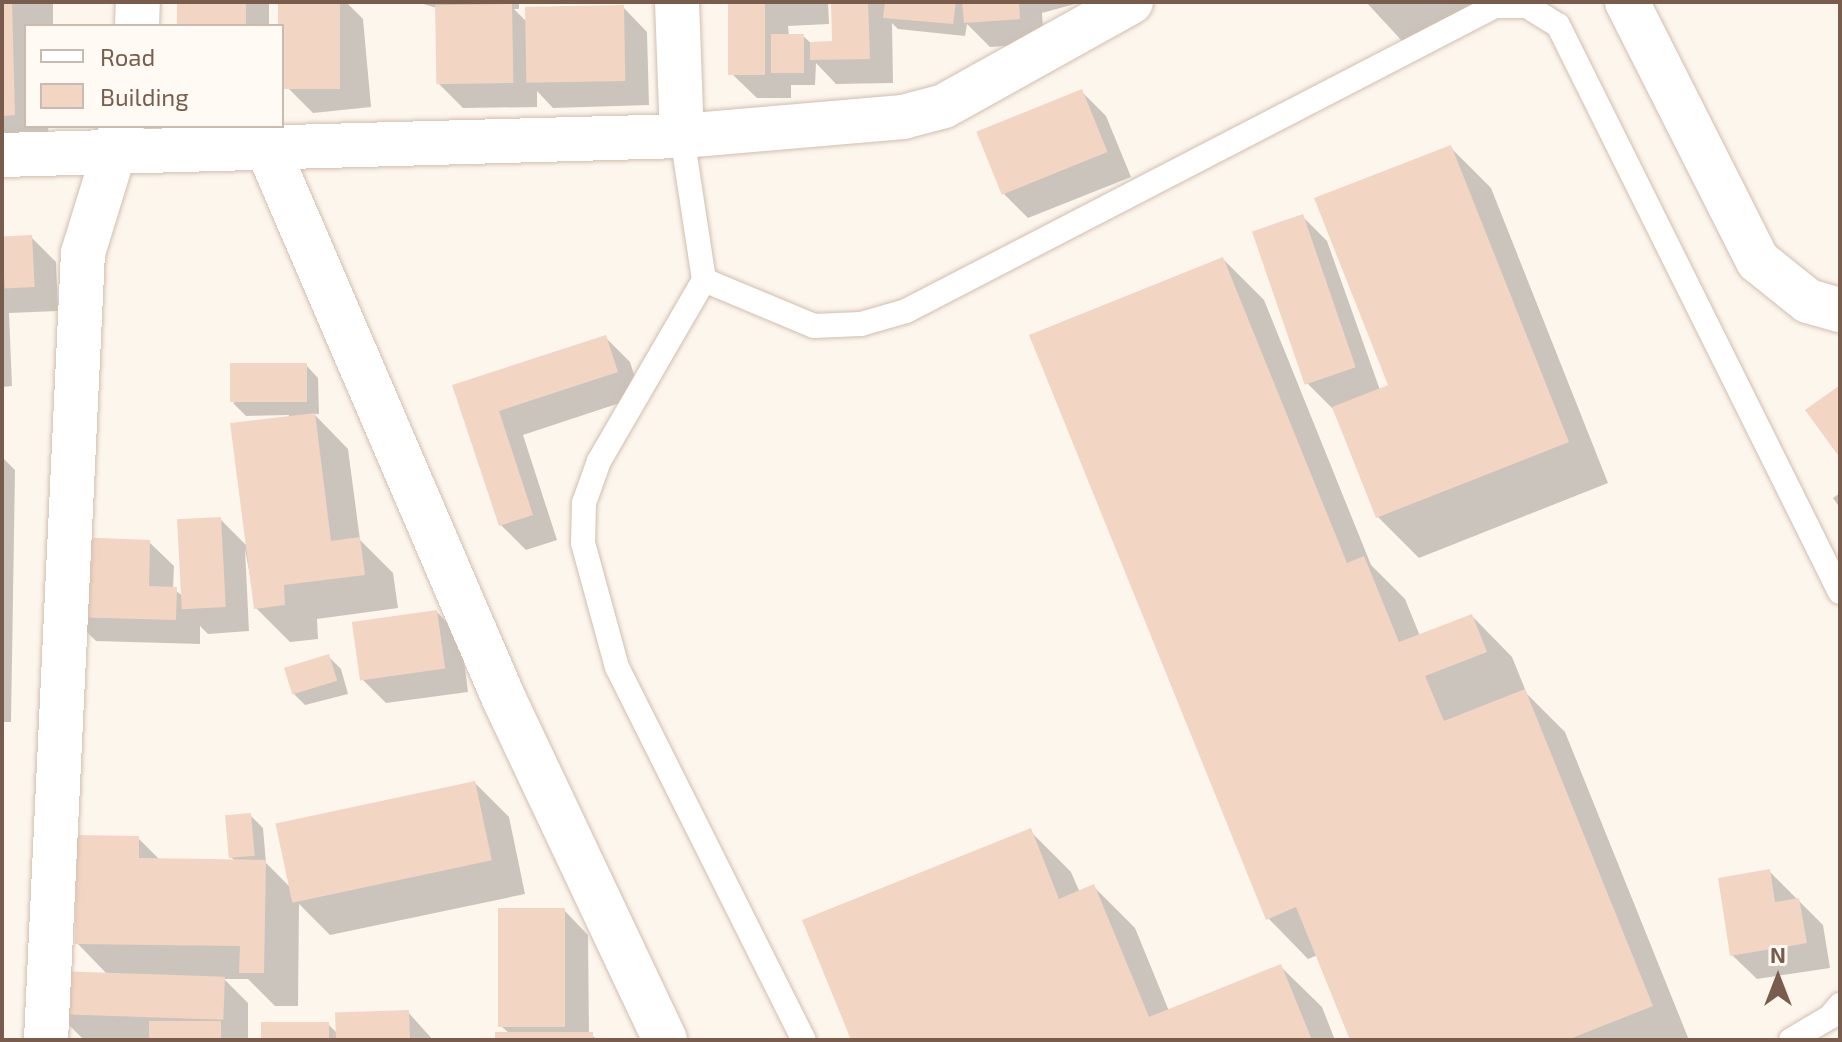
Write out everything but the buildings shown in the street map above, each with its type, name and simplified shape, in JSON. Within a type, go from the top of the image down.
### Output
[{"type":"street","points":[[137,24],[138,2]]},
{"type":"street","points":[[677,2],[682,136]]},
{"type":"street","points":[[2,155],[120,137],[266,145],[682,136],[922,113],[1131,2]]},
{"type":"street","points":[[1627,2],[1758,261],[1808,301],[1840,310]]},
{"type":"street","points":[[46,1040],[83,253],[120,137]]},
{"type":"street","points":[[266,145],[504,699],[665,1040]]},
{"type":"lane","points":[[704,280],[814,326],[861,324],[906,311],[1495,6],[1527,6],[1558,25],[1840,592]]},
{"type":"lane","points":[[682,136],[704,280],[599,461],[584,503],[583,543],[617,667],[804,1040]]},
{"type":"lane","points":[[1791,1040],[1830,1017],[1840,1005]]}]
